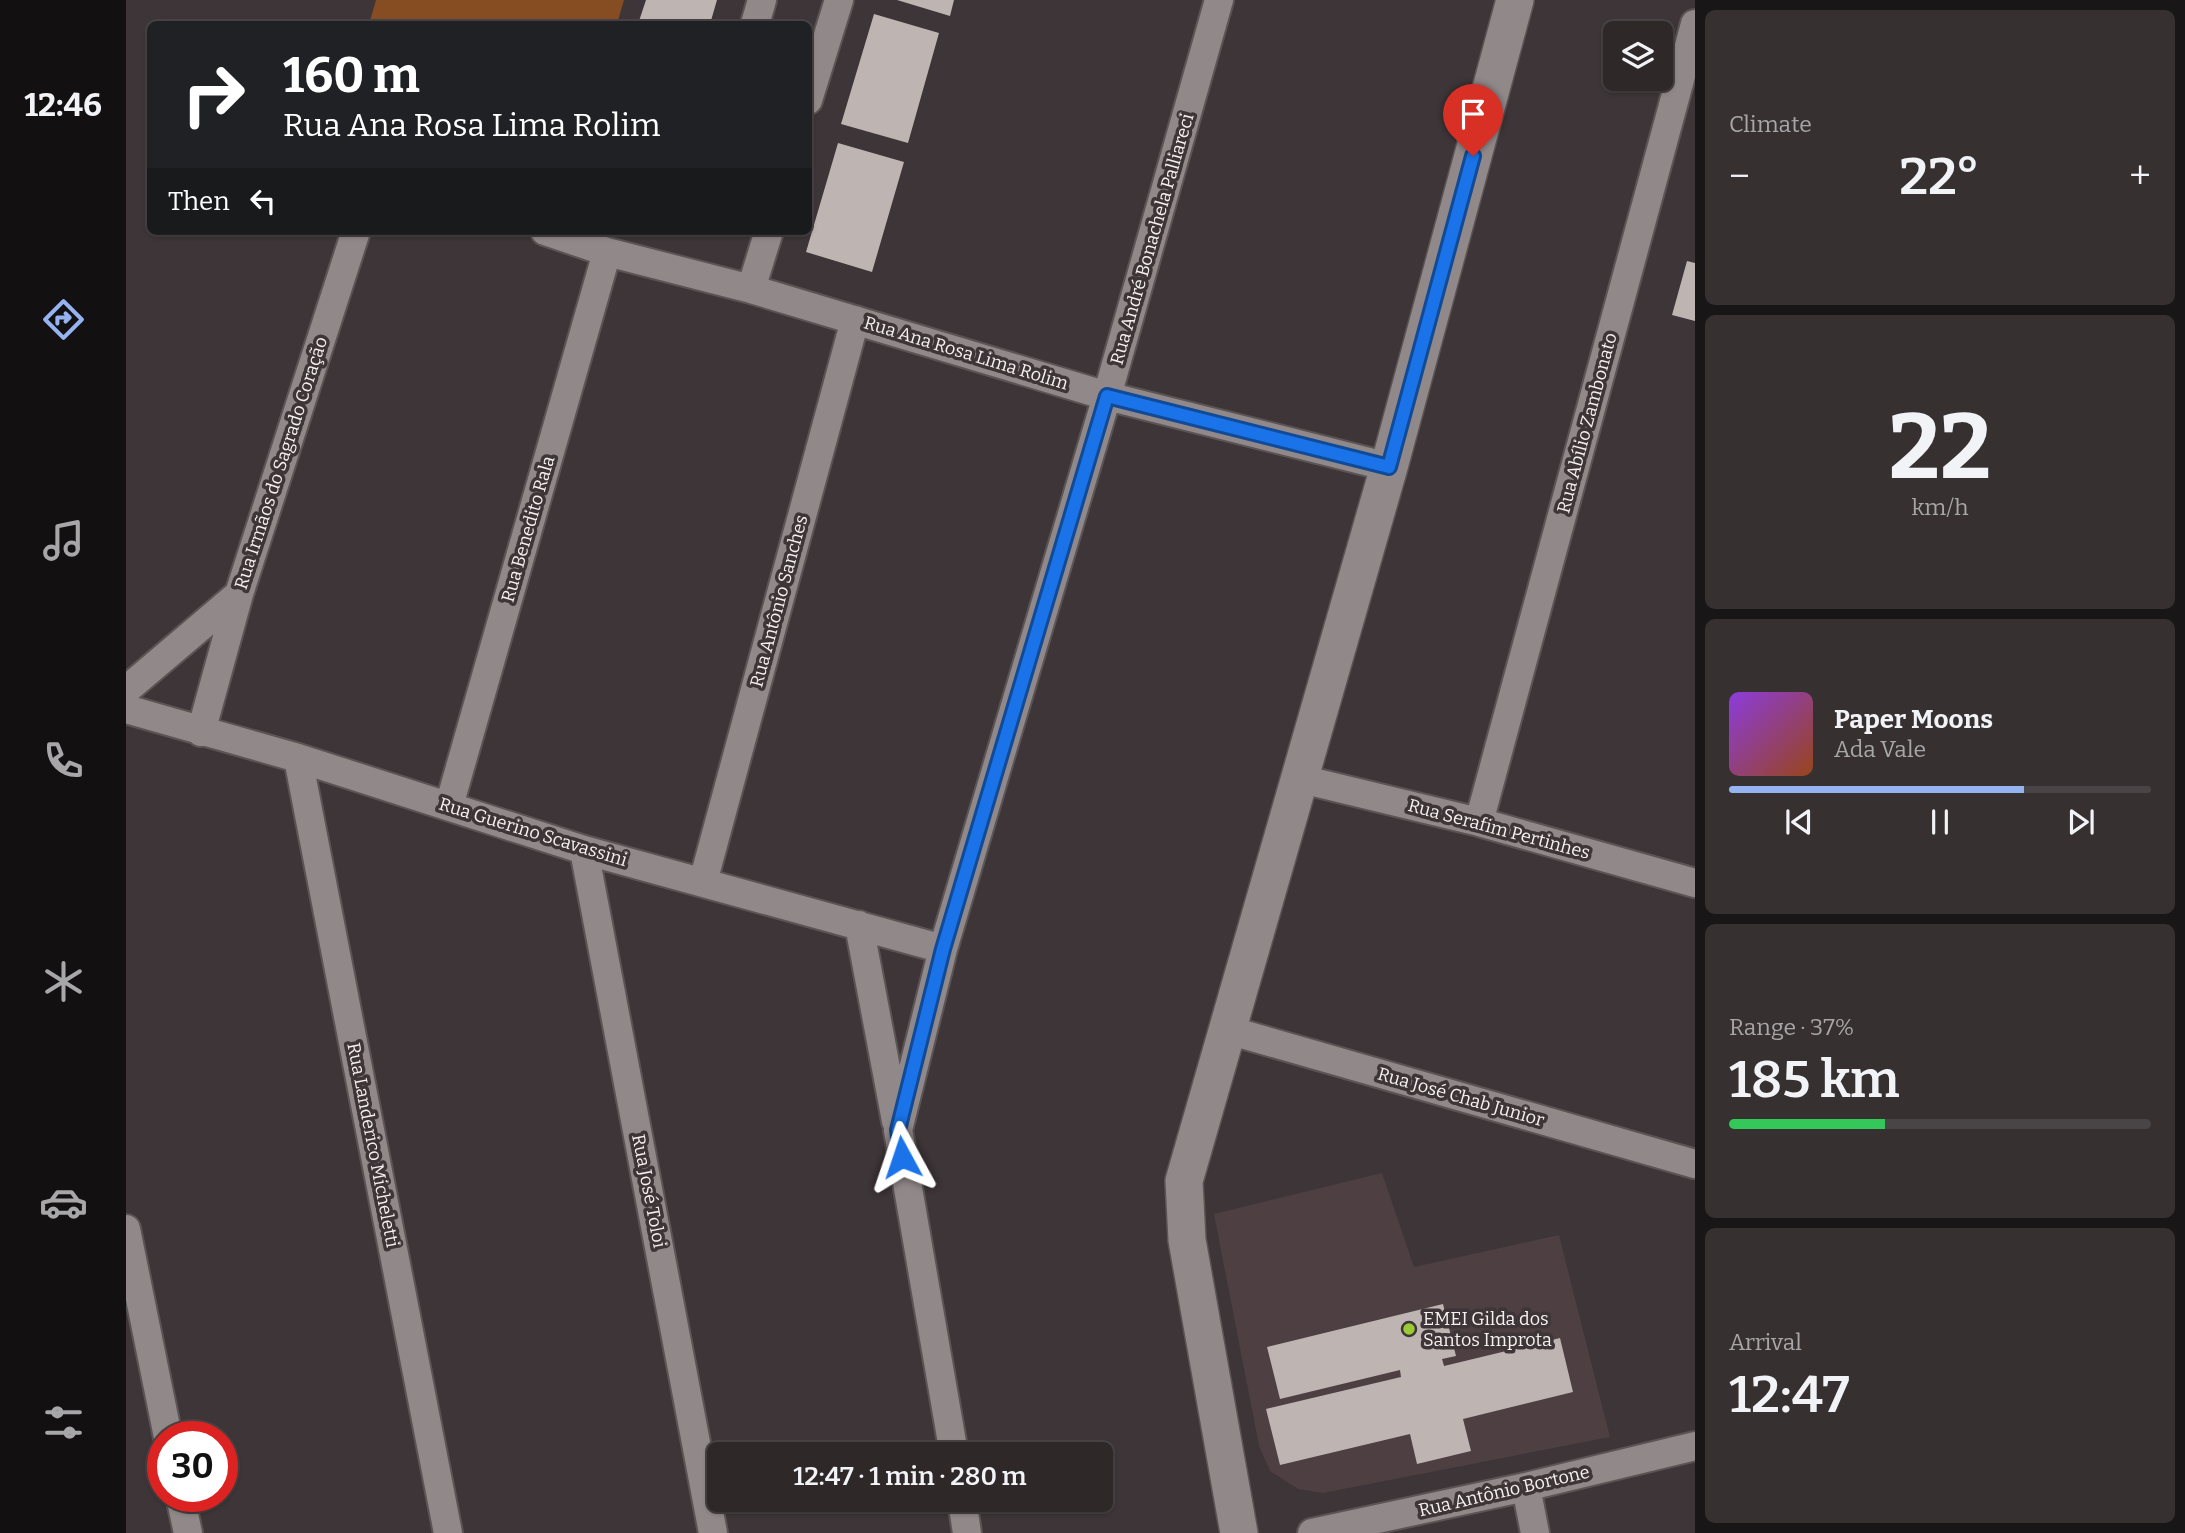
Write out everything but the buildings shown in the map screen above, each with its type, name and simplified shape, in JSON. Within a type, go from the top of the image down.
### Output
[{"type":"street","points":[[756,21],[762,0]]},
{"type":"street","points":[[812,87],[839,0]]},
{"type":"street","name":"Rua André Bonachela Palliareci","points":[[952,1442],[898,1130],[943,949],[1107,396],[1219,0]]},
{"type":"street","points":[[1239,1533],[1186,1240],[1184,1181],[1389,467],[1515,0]]},
{"type":"street","name":"Rua Abílio Zambonato","points":[[1479,822],[1695,24]]},
{"type":"street","name":"Rua Irmãos do Sagrado Coração","points":[[126,690],[239,594],[355,235]]},
{"type":"street","name":"Rua Ana Rosa Lima Rolim","points":[[557,235],[607,252],[751,289],[1107,396],[1389,467]]},
{"type":"street","points":[[751,289],[768,235]]},
{"type":"street","name":"Rua Benedito Rala","points":[[449,806],[607,252]]},
{"type":"street","name":"Rua Antônio Sanches","points":[[703,882],[855,320]]},
{"type":"street","points":[[201,732],[239,594]]},
{"type":"street","name":"Rua Guerino Scavassini","points":[[126,709],[298,758],[584,850],[943,949]]},
{"type":"street","name":"Rua Landerico Micheletti","points":[[298,758],[447,1533]]},
{"type":"street","name":"Rua Serafim Pertinhes","points":[[1301,779],[1479,822],[1695,883]]},
{"type":"street","name":"Rua José Toloi","points":[[584,850],[713,1533]]},
{"type":"street","points":[[859,925],[898,1130]]},
{"type":"street","name":"Rua José Chab Junior","points":[[1228,1030],[1695,1164]]},
{"type":"street","points":[[126,1229],[165,1421]]},
{"type":"street","name":"Rua Antônio Bortone","points":[[1312,1533],[1526,1487],[1695,1446]]},
{"type":"street","points":[[1526,1487],[1535,1533]]},
{"type":"street","points":[[183,1512],[188,1533]]},
{"type":"street","points":[[964,1512],[967,1533]]},
{"type":"shaded area","points":[[376,0],[624,0],[618,21],[370,21]]},
{"type":"shaded area","name":"EMEI Gilda dos Santos Improta","points":[[1382,1173],[1414,1267],[1559,1235],[1610,1437],[1323,1493],[1298,1489],[1270,1471],[1259,1446],[1214,1214]]},
{"type":"place","name":"EMEI Gilda dos Santos Improta","points":[[1409,1329]]},
{"type":"route","points":[[902,1157],[898,1130],[943,949],[1107,396],[1389,467],[1473,156]]}]
